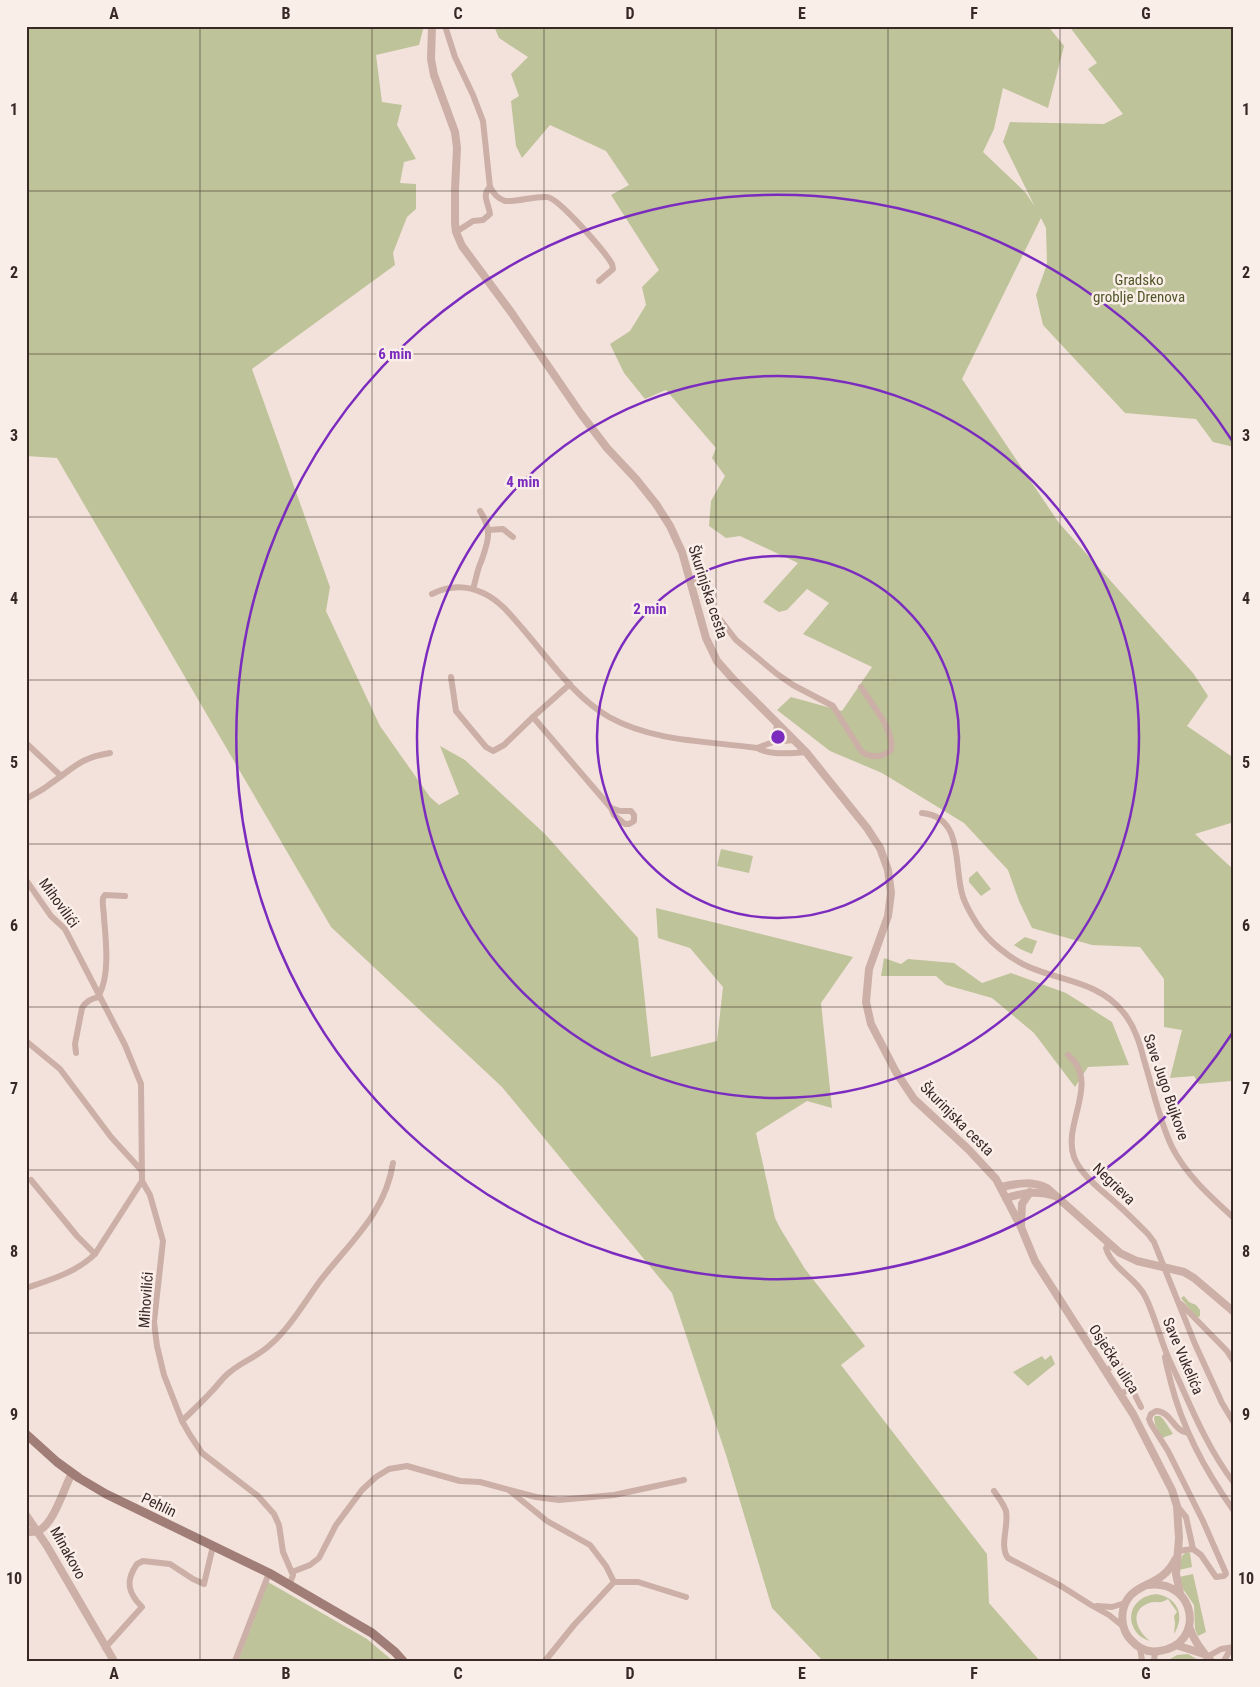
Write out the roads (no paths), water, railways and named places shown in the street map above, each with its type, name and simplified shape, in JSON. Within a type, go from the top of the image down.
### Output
[{"type":"main road","name":"Pehlin","points":[[26,1434],[72,1473],[106,1494],[269,1573],[372,1634],[395,1652],[403,1661]]},
{"type":"street","name":"Škurinjska cesta","points":[[432,26],[431,59],[434,75],[455,132],[457,148],[454,189],[456,232],[462,246],[511,312],[581,414],[607,448],[656,504],[676,538],[706,638],[717,661],[732,679],[806,752],[867,828],[880,848],[888,870],[891,893],[888,916],[869,969],[866,1002],[871,1024],[896,1072],[914,1099],[974,1154],[993,1174],[1002,1187]]},
{"type":"street","points":[[445,26],[455,57],[473,94],[483,121],[490,186],[496,197],[505,201],[548,197],[554,200],[581,225],[612,264],[613,269],[599,281]]},
{"type":"street","points":[[456,232],[473,221],[483,220],[490,214],[485,197],[490,186]]},
{"type":"street","points":[[474,589],[480,563],[487,547],[487,524],[480,511]]},
{"type":"street","points":[[488,530],[503,529],[513,537]]},
{"type":"street","points":[[690,582],[699,583],[712,609],[736,640],[793,685],[833,706],[861,751],[869,755],[884,755],[891,750],[890,736],[862,687]]},
{"type":"street","points":[[432,594],[451,588],[463,587],[484,593],[504,608],[570,684],[597,709],[633,728],[670,738],[757,748],[785,754],[806,752]]},
{"type":"street","points":[[451,677],[456,711],[486,747],[493,751],[504,745],[570,684]]},
{"type":"street","points":[[533,717],[611,808]]},
{"type":"street","points":[[773,742],[777,722]]},
{"type":"street","points":[[757,748],[773,742],[794,740]]},
{"type":"street","points":[[26,744],[62,776]]},
{"type":"street","points":[[26,799],[62,776],[78,763],[94,755],[110,753]]},
{"type":"street","name":"Save Jugo Bujkove","points":[[922,813],[930,814],[940,819],[948,828],[955,842],[957,872],[963,897],[977,925],[998,947],[1014,959],[1030,967],[1085,985],[1108,996],[1124,1012],[1140,1043],[1164,1126],[1175,1152],[1185,1169],[1234,1218]]},
{"type":"street","name":"Mihovilići","points":[[26,880],[51,916],[65,929],[125,1045],[140,1084],[142,1181],[150,1195],[163,1241],[154,1322],[157,1346],[164,1375],[182,1421]]},
{"type":"street","name":"Mihovilići","points":[[100,996],[103,988],[106,955],[103,898],[105,895],[124,896]]},
{"type":"street","points":[[76,1053],[75,1044],[82,1008],[85,1003],[100,996]]},
{"type":"street","points":[[26,1041],[60,1069],[111,1137],[142,1171]]},
{"type":"street","name":"Negrieva","points":[[1068,1055],[1078,1064],[1082,1088],[1071,1143],[1074,1157],[1089,1179],[1148,1234],[1154,1242],[1199,1352],[1222,1403],[1234,1423]]},
{"type":"street","points":[[289,1586],[293,1577],[292,1572],[282,1552],[280,1525],[274,1514],[258,1496],[202,1453],[182,1421],[229,1372],[257,1356],[273,1343],[333,1264],[354,1242],[374,1213],[385,1193],[393,1163]]},
{"type":"street","points":[[31,1180],[94,1254]]},
{"type":"street","points":[[26,1288],[50,1280],[87,1261],[94,1254],[142,1181]]},
{"type":"street","points":[[1002,1187],[1020,1183],[1039,1184],[1047,1188],[1109,1244],[1130,1259],[1184,1272],[1194,1278],[1234,1312]]},
{"type":"street","name":"Osječka ulica","points":[[1002,1187],[1035,1261],[1133,1414],[1172,1490],[1177,1506],[1179,1541],[1176,1574],[1180,1593],[1186,1600],[1189,1609],[1189,1627],[1193,1638],[1207,1657]]},
{"type":"street","points":[[1006,1198],[1030,1192],[1039,1192],[1056,1197]]},
{"type":"street","points":[[1021,1227],[1022,1204],[1030,1192]]},
{"type":"street","name":"Save Vukelića","points":[[1109,1244],[1106,1248],[1107,1253],[1140,1286],[1166,1353],[1199,1425],[1225,1471],[1234,1483]]},
{"type":"street","points":[[1179,1301],[1227,1351],[1234,1362]]},
{"type":"street","points":[[1166,1353],[1165,1358],[1177,1406],[1188,1434],[1217,1487],[1234,1511]]},
{"type":"street","points":[[1110,1368],[1119,1363],[1140,1407]]},
{"type":"street","points":[[1124,1392],[1131,1388]]},
{"type":"street","points":[[1179,1541],[1192,1546],[1216,1577],[1226,1574],[1168,1451],[1151,1424],[1149,1419],[1151,1414],[1156,1411],[1163,1412],[1180,1431],[1188,1434]]},
{"type":"street","points":[[292,1572],[310,1565],[319,1558],[336,1525],[362,1490],[376,1477],[389,1469],[407,1466],[460,1480],[480,1482],[559,1500],[614,1496],[684,1480]]},
{"type":"street","name":"Minakovo","points":[[72,1473],[52,1515],[45,1525],[36,1531],[47,1546],[114,1661]]},
{"type":"street","points":[[507,1488],[547,1521],[590,1545],[606,1566],[614,1582]]},
{"type":"street","points":[[994,1491],[1002,1501],[1006,1512],[1005,1552],[1008,1558],[1109,1615],[1124,1627]]},
{"type":"street","points":[[1177,1506],[1186,1517],[1192,1546]]},
{"type":"street","points":[[26,1515],[36,1531],[26,1532]]},
{"type":"street","points":[[105,1648],[142,1607],[133,1598],[131,1592],[130,1577],[137,1564],[143,1561],[170,1564],[204,1584],[213,1546]]},
{"type":"street","points":[[1178,1552],[1192,1546]]},
{"type":"street","name":"Osječka ulica","points":[[1126,1603],[1135,1592],[1162,1578],[1170,1569],[1178,1552]]},
{"type":"street","points":[[235,1661],[269,1573]]},
{"type":"street","points":[[545,1661],[574,1624],[614,1582],[638,1582],[686,1597]]},
{"type":"street","points":[[1148,1585],[1165,1585],[1180,1593]]},
{"type":"street","points":[[1091,1605],[1103,1607],[1126,1603],[1123,1612],[1124,1627],[1130,1639],[1140,1647],[1155,1652],[1166,1650],[1176,1645],[1186,1634],[1189,1627]]},
{"type":"street","points":[[1176,1645],[1207,1657],[1221,1649],[1232,1648]]},
{"type":"street","points":[[1140,1647],[1142,1661]]},
{"type":"street","points":[[1224,1661],[1232,1648]]},
{"type":"street","points":[[1154,1661],[1155,1652]]},
{"type":"park label","name":"Gradsko groblje Drenova","points":[[1139,288]]}]
